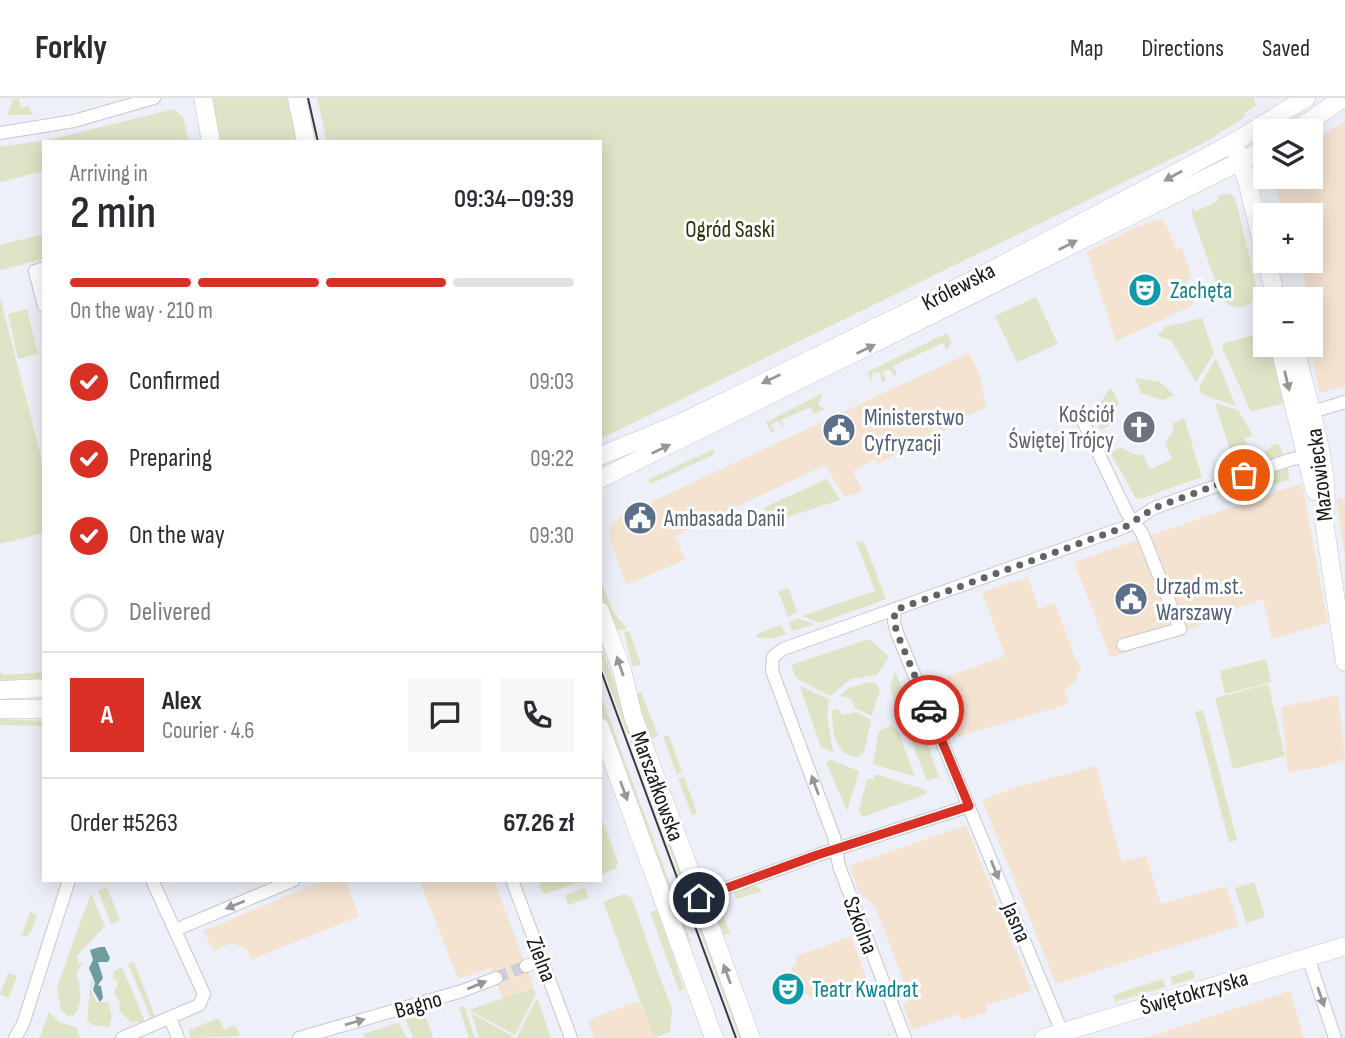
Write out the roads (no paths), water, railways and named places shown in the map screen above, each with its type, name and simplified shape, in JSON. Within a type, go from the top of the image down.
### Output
[{"type":"street","points":[[0,133],[74,121],[154,98]]},
{"type":"street","points":[[203,98],[211,140]]},
{"type":"street","points":[[297,98],[306,140]]},
{"type":"street","name":"Królewska","points":[[602,455],[683,422],[979,277],[1233,143],[1306,98]]},
{"type":"street","points":[[1312,119],[1343,98]]},
{"type":"street","points":[[1233,143],[1253,210]]},
{"type":"street","name":"Królewska","points":[[602,478],[1253,155]]},
{"type":"street","points":[[42,269],[35,271],[42,298]]},
{"type":"street","points":[[1283,357],[1303,415]]},
{"type":"street","points":[[1296,357],[1303,415]]},
{"type":"street","points":[[1303,415],[1345,402]]},
{"type":"street","points":[[1080,415],[1127,513],[1135,521],[1180,629],[1123,645]]},
{"type":"street","name":"Mazowiecka","points":[[1303,415],[1324,521],[1345,662]]},
{"type":"street","points":[[895,610],[1135,521],[1154,508],[1289,460],[1313,461]]},
{"type":"street","name":"Szkolna","points":[[895,610],[783,649],[773,657],[772,671],[834,837],[839,866],[905,1038]]},
{"type":"street","name":"Jasna","points":[[895,610],[897,633],[1063,1035]]},
{"type":"street","name":"Marszałkowska","points":[[602,616],[622,670],[633,716],[751,1038]]},
{"type":"street","points":[[0,690],[42,688]]},
{"type":"street","points":[[0,709],[42,709]]},
{"type":"street","name":"Marszałkowska","points":[[602,732],[715,1038]]},
{"type":"street","points":[[699,898],[969,806]]},
{"type":"street","points":[[15,1038],[23,1024],[68,882]]},
{"type":"street","points":[[122,1038],[199,1005],[204,997],[153,882]]},
{"type":"street","points":[[175,930],[289,882]]},
{"type":"street","name":"Zielna","points":[[513,882],[571,1038]]},
{"type":"street","name":"Świętokrzyska","points":[[1044,1038],[1063,1035],[1345,946]]},
{"type":"street","points":[[1308,957],[1335,1038]]},
{"type":"street","points":[[526,966],[543,960]]},
{"type":"street","name":"Bagno","points":[[299,1038],[462,991],[496,978]]},
{"type":"street","points":[[170,1018],[178,1038]]},
{"type":"water","points":[[105,947],[110,958],[108,962],[98,962],[103,978],[98,985],[101,986],[103,998],[100,1002],[93,990],[95,983],[89,968],[93,960],[90,950]]},
{"type":"tunnel","points":[[496,978],[526,966]]},
{"type":"tram line","points":[[308,98],[318,140]]},
{"type":"tram line","points":[[602,673],[736,1038]]},
{"type":"place","name":"Zachęta","points":[[1145,290]]},
{"type":"place","name":"Kościół Świętej Trójcy","points":[[1139,427]]},
{"type":"place","name":"Ministerstwo Cyfryzacji","points":[[839,430]]},
{"type":"place","name":"Ambasada Danii","points":[[640,518]]},
{"type":"place","name":"Urząd m.st. Warszawy","points":[[1131,599]]},
{"type":"place","name":"Teatr Kwadrat","points":[[788,989]]},
{"type":"park label","name":"Ogród Saski","points":[[730,229]]}]
